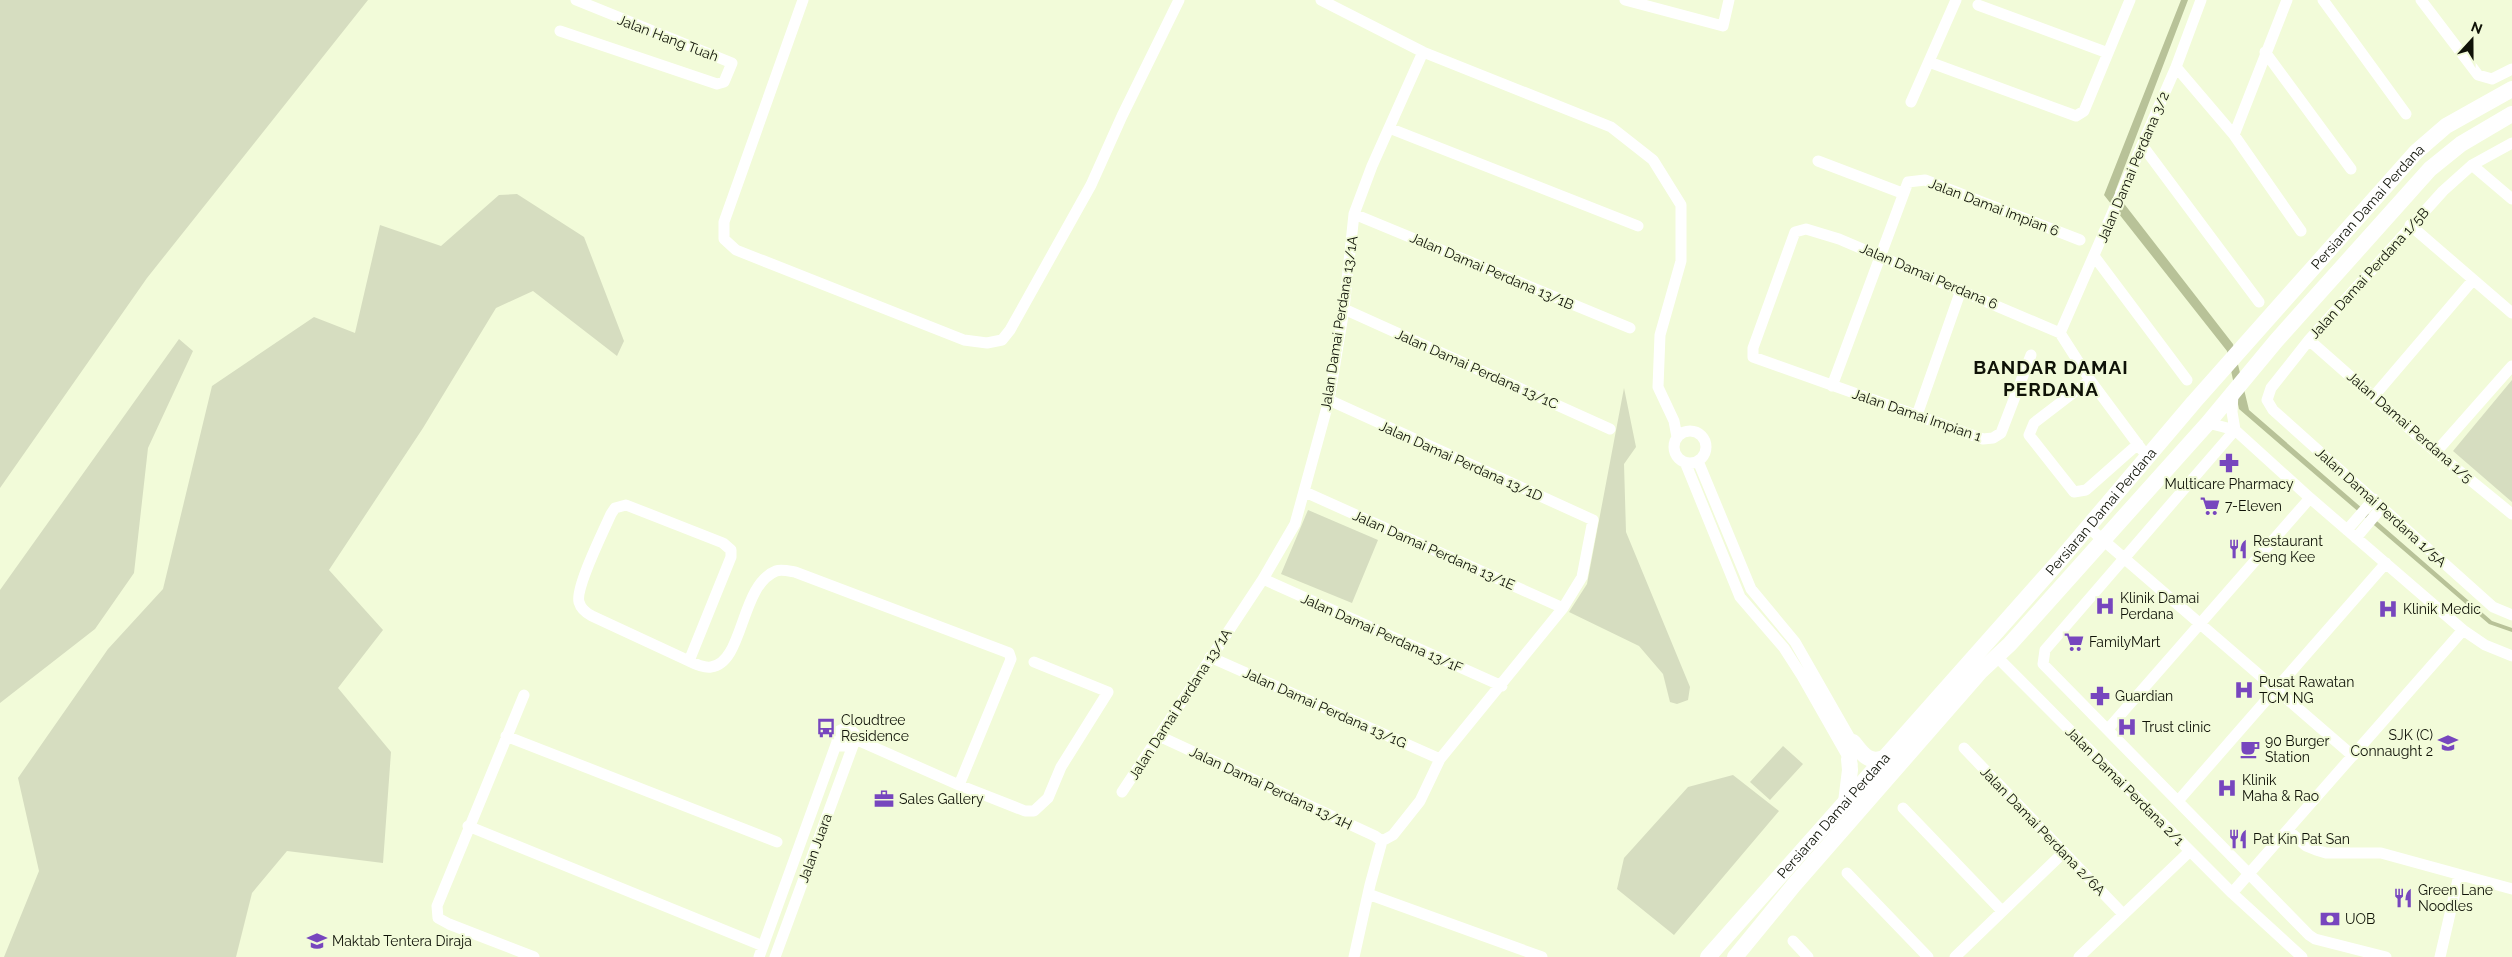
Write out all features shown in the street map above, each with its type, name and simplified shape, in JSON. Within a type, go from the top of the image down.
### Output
[{"type":"main road","name":"Persiaran Damai Perdana","points":[[1708,957],[1846,802],[1871,787],[1884,758],[2088,527],[2143,450],[2416,152],[2446,126],[2512,89]]},
{"type":"main road","name":"Persiaran Damai Perdana","points":[[1736,957],[1871,787],[1980,672],[2010,644],[2208,423],[2276,341],[2430,169],[2461,144],[2512,114]]},
{"type":"main road","name":"Persiaran Damai Perdana","points":[[1871,787],[1887,790],[2001,661],[2010,644]]},
{"type":"main road","points":[[1852,742],[1866,758],[1875,762],[1884,758]]},
{"type":"main road","points":[[1846,802],[1850,770],[1849,759]]},
{"type":"street","name":"Jalan Hang Tuah","points":[[560,31],[717,84],[724,82],[732,62],[576,0]]},
{"type":"street","points":[[802,0],[724,222],[724,239],[736,250],[964,340],[987,343],[1002,340],[1010,330],[1090,185],[1179,0]]},
{"type":"street","points":[[1320,0],[1423,52],[1611,127],[1653,160],[1681,206],[1681,261],[1660,335],[1658,387],[1674,422],[1677,438],[1675,450],[1678,458],[1685,462],[1698,462],[1705,454],[1706,444],[1699,433],[1689,431],[1674,422]]},
{"type":"street","points":[[1625,0],[1723,26],[1729,0]]},
{"type":"street","points":[[1911,102],[1956,0]]},
{"type":"street","points":[[1929,62],[2076,116],[2084,111],[2130,0]]},
{"type":"street","name":"Jalan Damai Perdana 3/2","points":[[2060,333],[2176,67],[2201,0]]},
{"type":"street","points":[[2234,135],[2287,0]]},
{"type":"street","points":[[2323,0],[2406,114]]},
{"type":"street","points":[[2421,0],[2478,76],[2492,80],[2512,69]]},
{"type":"street","points":[[1978,5],[2108,53]]},
{"type":"street","name":"Jalan Damai Perdana 13/1A","points":[[1122,792],[1263,579],[1295,524],[1329,400],[1344,309],[1354,214],[1372,166],[1423,52]]},
{"type":"street","points":[[2265,52],[2351,169]]},
{"type":"street","points":[[2176,67],[2234,135],[2301,231]]},
{"type":"street","points":[[1389,128],[1638,226]]},
{"type":"street","name":"Jalan Damai Perdana 1/5B","points":[[2271,388],[2410,225],[2443,191],[2472,165],[2512,143]]},
{"type":"street","points":[[2142,145],[2259,302]]},
{"type":"street","points":[[1818,161],[1902,193],[1882,256],[1832,386]]},
{"type":"street","points":[[2472,165],[2512,199]]},
{"type":"street","name":"Jalan Damai Impian 6","points":[[1902,193],[1908,182],[1925,180],[2080,240]]},
{"type":"street","name":"Jalan Damai Perdana 13/1B","points":[[1354,214],[1630,328]]},
{"type":"street","points":[[2410,225],[2512,313]]},
{"type":"street","name":"Jalan Damai Perdana 6","points":[[1753,357],[1753,348],[1795,232],[1806,229],[1839,239],[1882,256],[2060,333]]},
{"type":"street","points":[[2094,256],[2187,380]]},
{"type":"street","points":[[2374,396],[2473,280]]},
{"type":"street","points":[[1916,415],[1962,290]]},
{"type":"street","name":"Jalan Damai Perdana 13/1C","points":[[1344,309],[1610,430]]},
{"type":"street","points":[[2060,333],[2090,380],[2143,450],[2086,490],[2074,492],[2029,435],[2034,423],[2090,380]]},
{"type":"street","name":"Jalan Damai Perdana 1/5","points":[[2310,340],[2436,452],[2512,514]]},
{"type":"street","name":"Jalan Damai Impian 1","points":[[1753,357],[1983,439],[1993,438],[2001,433],[2031,355]]},
{"type":"street","points":[[2436,452],[2512,366]]},
{"type":"street","name":"Jalan Damai Perdana 1/5A","points":[[2271,388],[2267,400],[2273,410],[2376,506],[2493,607],[2512,615]]},
{"type":"street","points":[[2233,393],[2232,412],[2236,430]]},
{"type":"street","name":"Jalan Damai Perdana 13/1D","points":[[1329,400],[1593,520],[1582,577],[1563,608]]},
{"type":"street","points":[[2208,423],[2236,430],[2310,498],[2463,630],[2485,645],[2512,656]]},
{"type":"street","points":[[2236,430],[2045,650],[2043,664],[2308,935],[2315,939],[2371,955],[2386,957]]},
{"type":"street","points":[[1677,438],[1689,431]]},
{"type":"street","points":[[1685,462],[1740,597],[1784,648],[1849,759],[1871,787]]},
{"type":"street","points":[[1698,462],[1751,589],[1795,642],[1852,742],[1871,787]]},
{"type":"street","name":"Jalan Damai Perdana 13/1E","points":[[1305,492],[1563,608]]},
{"type":"street","points":[[2108,729],[2310,498]]},
{"type":"street","points":[[688,661],[730,557],[731,550],[723,543],[626,504],[620,505],[611,514],[581,584],[579,602],[583,610],[592,616],[688,661],[709,668],[719,665],[734,642],[754,592],[764,578],[777,570],[795,572],[1007,652],[1011,659],[958,785]]},
{"type":"street","points":[[2347,530],[2364,519],[2376,506]]},
{"type":"street","points":[[2356,538],[2364,519]]},
{"type":"street","points":[[2088,527],[2353,756]]},
{"type":"street","points":[[2178,801],[2386,563]]},
{"type":"street","name":"Jalan Damai Perdana 13/1F","points":[[1263,579],[1502,686]]},
{"type":"street","points":[[2493,607],[2512,605]]},
{"type":"street","points":[[1354,957],[1382,842],[1393,836],[1420,801],[1440,759],[1502,686],[1563,608]]},
{"type":"street","points":[[2232,894],[2463,630]]},
{"type":"street","name":"Jalan Damai Perdana 13/1G","points":[[1210,657],[1440,759]]},
{"type":"street","name":"Jalan Damai Perdana 2/1","points":[[2001,661],[2232,894],[2301,957]]},
{"type":"street","points":[[855,739],[958,785],[1024,811],[1034,812],[1048,798],[1061,767],[1108,692],[1034,662]]},
{"type":"street","points":[[524,695],[468,826],[437,906],[438,918],[449,924],[534,957]]},
{"type":"street","name":"Jalan Juara","points":[[759,957],[837,742],[837,732],[847,727],[855,734],[855,739],[775,957]]},
{"type":"street","points":[[506,736],[777,842]]},
{"type":"street","name":"Jalan Damai Perdana 13/1H","points":[[1159,736],[1375,836],[1382,842]]},
{"type":"street","name":"Jalan Damai Perdana 2/6A","points":[[1964,748],[2123,914]]},
{"type":"street","points":[[1903,808],[2002,911]]},
{"type":"street","points":[[468,826],[763,946]]},
{"type":"street","points":[[2288,830],[2306,846],[2326,853],[2381,852],[2512,889]]},
{"type":"street","points":[[2079,957],[2190,851]]},
{"type":"street","points":[[1955,957],[2064,852]]},
{"type":"street","points":[[1847,873],[1928,957]]},
{"type":"street","points":[[2440,957],[2460,875]]},
{"type":"street","points":[[1368,894],[1542,957]]},
{"type":"street","points":[[1793,941],[1808,957]]},
{"type":"shaded area","points":[[0,0],[368,0],[147,278],[0,488]]},
{"type":"shaded area","points":[[2181,0],[2188,0],[2115,192],[2233,344],[2249,410],[2492,621],[2512,628],[2512,632],[2489,624],[2239,409],[2227,351],[2104,195]]},
{"type":"shaded area","points":[[517,194],[584,237],[624,341],[617,356],[533,291],[496,308],[423,428],[329,570],[383,630],[338,688],[391,752],[383,863],[287,851],[252,893],[236,957],[4,957],[39,871],[18,778],[108,649],[163,589],[212,386],[314,317],[355,333],[380,225],[441,246],[499,195]]},
{"type":"shaded area","points":[[179,339],[193,351],[148,448],[134,573],[95,629],[0,703],[0,590]]},
{"type":"shaded area","points":[[2512,380],[2512,502],[2453,451]]},
{"type":"shaded area","points":[[1624,388],[1636,447],[1624,464],[1626,532],[1690,687],[1688,700],[1677,704],[1670,702],[1663,674],[1639,646],[1569,612],[1587,584]]},
{"type":"shaded area","points":[[1308,510],[1378,540],[1352,603],[1281,574]]},
{"type":"shaded area","points":[[1783,746],[1803,764],[1770,800],[1750,782]]},
{"type":"shaded area","points":[[1733,775],[1779,811],[1674,935],[1617,889],[1624,858],[1688,787]]},
{"type":"place","name":"Multicare Pharmacy","points":[[2229,463]]},
{"type":"place","name":"7-Eleven","points":[[2210,506]]},
{"type":"place","name":"Restaurant Seng Kee","points":[[2238,549]]},
{"type":"place","name":"Klinik Damai Perdana","points":[[2105,606]]},
{"type":"place","name":"Klinik Medic","points":[[2388,609]]},
{"type":"place","name":"FamilyMart","points":[[2074,642]]},
{"type":"place","name":"Pusat Rawatan TCM NG","points":[[2244,690]]},
{"type":"place","name":"Guardian","points":[[2100,696]]},
{"type":"place","name":"Trust clinic","points":[[2127,727]]},
{"type":"place","name":"Cloudtree Residence","points":[[826,728]]},
{"type":"place","name":"SJK (C) Connaught 2","points":[[2448,743]]},
{"type":"place","name":"90 Burger Station","points":[[2250,749]]},
{"type":"place","name":"Klinik Maha & Rao","points":[[2227,788]]},
{"type":"place","name":"Sales Gallery","points":[[884,799]]},
{"type":"place","name":"Pat Kin Pat San","points":[[2238,839]]},
{"type":"place","name":"Green Lane Noodles","points":[[2403,898]]},
{"type":"place","name":"UOB","points":[[2330,919]]},
{"type":"place","name":"Maktab Tentera Diraja","points":[[317,941]]},
{"type":"district","name":"BANDAR DAMAI PERDANA","points":[[2051,378]]}]
